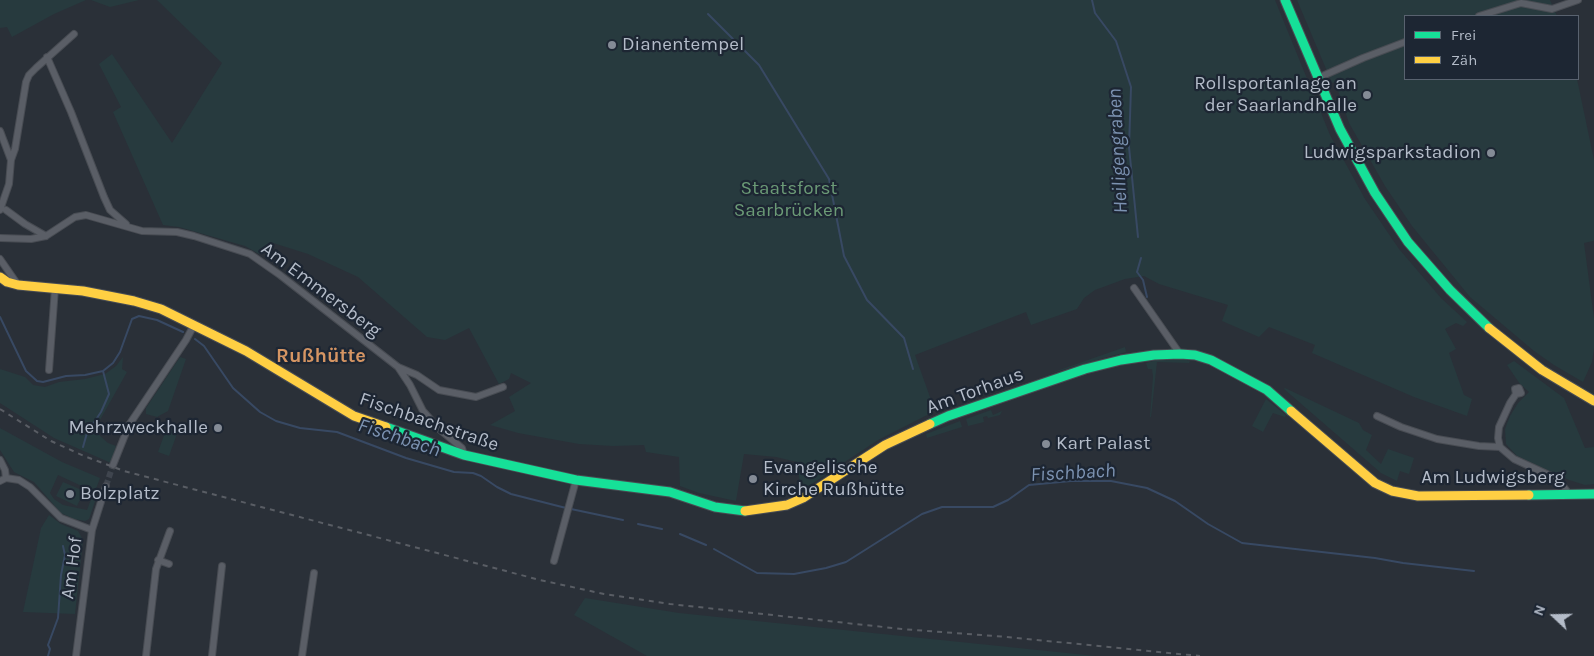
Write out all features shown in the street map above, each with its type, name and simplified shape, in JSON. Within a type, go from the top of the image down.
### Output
[{"type":"main road","points":[[1285,0],[1340,129],[1387,214],[1416,253],[1450,290],[1492,330],[1542,370],[1594,402]]},
{"type":"main road","name":"Fischbachstraße","points":[[0,277],[7,282],[18,285],[82,291],[145,303],[161,309],[192,328],[246,351],[354,416],[464,455],[576,480],[662,491],[707,505],[744,511],[775,508],[797,501]]},
{"type":"main road","name":"Am Torhaus","points":[[797,501],[885,445],[948,416],[1085,369],[1128,359],[1180,354],[1196,355],[1211,360],[1267,390],[1374,483],[1392,492]]},
{"type":"main road","name":"Am Ludwigsberg","points":[[1392,492],[1418,496],[1594,494]]},
{"type":"street","points":[[1481,15],[1508,3],[1521,1],[1552,9],[1578,0]]},
{"type":"street","points":[[46,236],[3,210],[26,82],[29,75],[47,57],[74,34]]},
{"type":"street","points":[[1318,78],[1404,42]]},
{"type":"street","name":"Am Emmersberg","points":[[47,57],[110,210],[120,220],[133,228]]},
{"type":"street","points":[[0,131],[11,160]]},
{"type":"street","name":"Am Emmersberg","points":[[0,238],[31,239],[46,236],[80,215],[98,217],[152,232],[177,232],[250,254],[280,275],[398,368],[410,385],[423,411],[439,429],[462,448],[464,455]]},
{"type":"street","points":[[0,259],[18,285]]},
{"type":"street","points":[[49,370],[55,288]]},
{"type":"street","points":[[1134,288],[1180,354]]},
{"type":"street","points":[[113,465],[129,425],[186,340],[192,328]]},
{"type":"street","name":"Am Emmersberg","points":[[398,368],[417,375],[439,390],[459,395],[476,398],[503,387]]},
{"type":"street","points":[[1516,394],[1499,427],[1498,438],[1500,447],[1514,459],[1559,481],[1569,494]]},
{"type":"street","points":[[1377,416],[1401,427],[1437,439],[1479,446],[1500,447]]},
{"type":"street","points":[[0,460],[5,470],[3,480],[19,480],[30,487],[61,518],[92,530]]},
{"type":"street","points":[[554,562],[576,480]]},
{"type":"street","name":"Am Hof","points":[[76,656],[92,530],[106,486]]},
{"type":"street","points":[[146,656],[158,560],[170,531]]},
{"type":"street","points":[[158,560],[169,564]]},
{"type":"street","points":[[212,656],[222,566]]},
{"type":"street","points":[[302,656],[314,573]]},
{"type":"green space","points":[[0,0],[86,0],[54,14],[12,37],[7,27],[0,28]]},
{"type":"green space","points":[[91,0],[139,0],[110,7]]},
{"type":"green space","name":"Staatsforst Saarbrücken","points":[[157,0],[1275,0],[1330,135],[1365,199],[1399,249],[1441,298],[1467,322],[1463,326],[1456,323],[1445,329],[1456,349],[1449,353],[1464,395],[1472,399],[1467,416],[1414,397],[1312,353],[1315,345],[1269,327],[1259,337],[1222,321],[1228,305],[1159,284],[1144,276],[1125,279],[1095,290],[1084,298],[1077,309],[1031,325],[1026,312],[915,355],[935,411],[878,440],[801,491],[797,462],[776,457],[744,454],[736,501],[699,493],[680,486],[679,457],[646,452],[644,445],[579,444],[518,433],[490,425],[515,411],[509,397],[531,383],[511,373],[509,379],[499,384],[469,328],[445,340],[427,337],[358,277],[308,254],[270,242],[259,254],[245,246],[179,227],[163,225],[113,112],[121,107],[99,64],[112,54],[172,143],[222,63]]},
{"type":"green space","points":[[1297,0],[1550,0],[1557,15],[1404,15],[1404,80],[1577,80],[1594,160],[1594,240],[1584,243],[1594,318],[1594,348],[1592,362],[1583,382],[1534,351],[1470,297],[1412,226],[1385,186],[1349,123],[1335,82],[1332,83]]},
{"type":"green space","points":[[1125,347],[1126,352],[1048,374]]},
{"type":"green space","points":[[123,357],[122,369],[127,372],[96,427],[97,433],[108,443],[116,446],[111,463],[54,438],[0,403],[0,369],[25,377],[33,385],[45,387],[59,382],[105,374],[116,366]]},
{"type":"green space","points":[[180,357],[186,359],[168,411],[157,417],[146,414],[146,408]]},
{"type":"green space","points":[[1184,359],[1190,361],[1189,363],[1157,362],[1150,417],[1153,376],[1152,369],[1148,369],[1146,363],[1156,360]]},
{"type":"green space","points":[[1514,361],[1564,398],[1585,448],[1594,447],[1594,484],[1585,485],[1569,480],[1517,456],[1506,444],[1505,429],[1510,416],[1518,403],[1529,392],[1520,384],[1507,365]]},
{"type":"green space","points":[[1285,388],[1359,423],[1363,430],[1372,435],[1366,450],[1381,464],[1388,449],[1414,458],[1409,474],[1400,471],[1397,481],[1381,473]]},
{"type":"green space","points":[[1266,399],[1286,415],[1285,417],[1273,413],[1263,432],[1252,426]]},
{"type":"green space","points":[[991,410],[993,415],[1002,411],[1000,415],[988,418],[987,416],[983,417],[984,422],[968,426],[966,419]]},
{"type":"green space","points":[[960,421],[962,427],[927,438],[926,434]]},
{"type":"green space","points":[[167,427],[178,431],[169,456],[158,452]]},
{"type":"green space","points":[[0,428],[62,462],[100,478],[96,489],[86,488],[58,475],[50,493],[54,499],[63,505],[87,510],[92,497],[96,498],[89,519],[85,521],[74,519],[61,513],[34,482],[14,472],[0,450]]},
{"type":"green space","name":"Bolzplatz","points":[[63,482],[84,491],[77,506],[56,496]]},
{"type":"green space","points":[[49,515],[61,524],[78,531],[83,540],[75,614],[23,612],[41,528]]},
{"type":"green space","points":[[585,598],[679,613],[1096,656],[647,656],[574,615]]},
{"type":"waterway","name":"Heiligengraben","points":[[1092,0],[1095,13],[1116,41],[1131,87],[1129,147],[1138,237]]},
{"type":"waterway","points":[[708,14],[759,65],[829,179],[844,256],[867,300],[904,338],[913,369]]},
{"type":"waterway","name":"Heiligengraben","points":[[1141,258],[1137,272],[1143,280],[1147,297]]},
{"type":"waterway","name":"Fischbach","points":[[0,317],[26,371],[37,381],[43,382],[66,376],[85,375],[103,371],[113,363],[120,352],[132,319],[139,316],[157,320],[183,332]]},
{"type":"waterway","name":"Fischbach","points":[[195,339],[204,346],[233,388],[260,412],[276,421],[300,428],[337,432],[406,458],[454,472],[473,473],[511,494],[566,508]]},
{"type":"waterway","points":[[83,447],[87,433],[101,412],[109,394],[103,371]]},
{"type":"waterway","name":"Fischbach","points":[[714,549],[757,573],[794,574],[846,562],[922,514],[942,507],[993,507],[1008,500],[1029,485],[1071,481],[1111,481],[1147,488],[1175,501],[1208,524],[1242,543],[1474,571]]},
{"type":"waterway","name":"Fischbach","points":[[571,509],[623,520]]},
{"type":"waterway","name":"Fischbach","points":[[638,524],[662,529]]},
{"type":"waterway","name":"Fischbach","points":[[680,534],[706,545]]},
{"type":"waterway","points":[[48,656],[50,649],[48,645],[58,618],[61,575],[65,555],[63,546]]},
{"type":"tunnel","points":[[106,486],[113,465]]},
{"type":"railway","points":[[0,409],[51,441],[124,471],[540,580],[604,594],[670,604],[902,629],[1007,637],[1200,656]]},
{"type":"traffic: fast","points":[[1285,0],[1340,129],[1375,193],[1408,242],[1450,290],[1489,328]]},
{"type":"traffic: fast","points":[[930,424],[948,416],[1085,369],[1121,360],[1154,355],[1180,354],[1195,355],[1211,360],[1267,390],[1291,411]]},
{"type":"traffic: fast","points":[[386,427],[464,455],[576,480],[670,492],[715,507],[745,511]]},
{"type":"traffic: fast","points":[[1529,495],[1594,494]]},
{"type":"traffic: slow","points":[[0,277],[7,282],[18,285],[83,291],[134,301],[161,309],[246,351],[354,416],[386,427]]},
{"type":"traffic: slow","points":[[1489,328],[1542,370],[1594,401]]},
{"type":"traffic: slow","points":[[1291,411],[1375,483],[1392,491],[1418,496],[1529,495]]},
{"type":"traffic: slow","points":[[745,511],[787,505],[803,498],[885,445],[930,424]]},
{"type":"place","name":"Dianentempel","points":[[612,45]]},
{"type":"place","name":"Rollsportanlage an der Saarlandhalle","points":[[1367,95]]},
{"type":"place","name":"Ludwigsparkstadion","points":[[1491,153]]},
{"type":"place","name":"Mehrzweckhalle","points":[[218,428]]},
{"type":"place","name":"Kart Palast","points":[[1046,444]]},
{"type":"place","name":"Evangelische Kirche Rußhütte","points":[[753,479]]},
{"type":"place","name":"Bolzplatz","points":[[70,494]]},
{"type":"district","name":"Rußhütte","points":[[321,356]]}]
